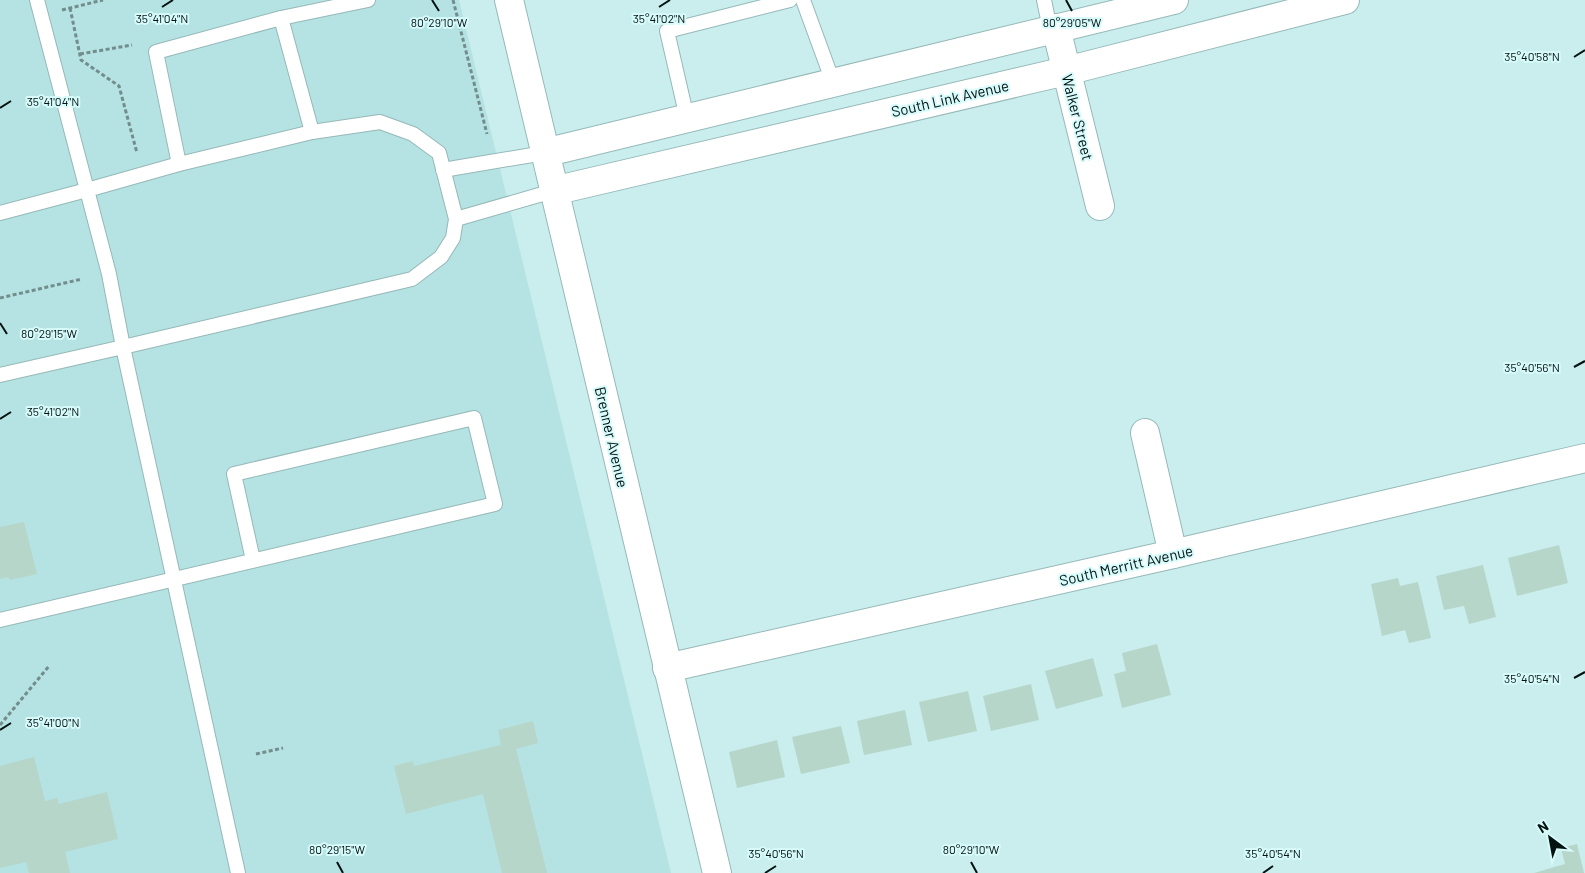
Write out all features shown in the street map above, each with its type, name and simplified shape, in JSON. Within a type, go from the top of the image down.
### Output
[{"type":"street","name":"Brenner Avenue","points":[[509,0],[717,873]]},
{"type":"street","points":[[544,153],[1174,0]]},
{"type":"street","name":"South Link Avenue","points":[[554,191],[1066,71],[1345,0]]},
{"type":"street","name":"Walker Street","points":[[1053,28],[1066,71],[1100,206]]},
{"type":"street","points":[[1145,434],[1173,554]]},
{"type":"street","name":"South Merritt Avenue","points":[[667,668],[1173,554],[1585,458]]},
{"type":"lane","points":[[37,0],[109,274],[123,347],[238,873]]},
{"type":"lane","points":[[179,164],[156,52],[282,18],[368,0]]},
{"type":"lane","points":[[687,118],[667,31],[790,0]]},
{"type":"lane","points":[[803,0],[833,82]]},
{"type":"lane","points":[[1044,0],[1053,28]]},
{"type":"lane","points":[[282,18],[312,132]]},
{"type":"lane","points":[[0,213],[179,164],[312,132],[380,122],[413,134],[438,153],[456,219],[453,238],[441,257],[412,279],[0,375]]},
{"type":"lane","points":[[443,170],[544,153]]},
{"type":"lane","points":[[456,219],[554,191]]},
{"type":"lane","points":[[0,620],[495,504],[474,418],[234,474],[253,560]]},
{"type":"path","points":[[58,11],[103,0]]},
{"type":"path","points":[[453,0],[487,134]]},
{"type":"path","points":[[70,8],[81,60],[119,86],[138,155]]},
{"type":"path","points":[[80,54],[132,45]]},
{"type":"path","points":[[0,298],[82,280]]},
{"type":"path","points":[[0,725],[49,666]]},
{"type":"path","points":[[256,754],[283,748]]},
{"type":"shaded area","points":[[0,0],[459,0],[671,873],[0,873]]},
{"type":"building","points":[[24,522],[37,574],[10,580],[8,577],[0,579],[0,527]]},
{"type":"building","points":[[1559,545],[1568,583],[1517,596],[1508,558]]},
{"type":"building","points":[[1483,565],[1496,617],[1469,624],[1464,606],[1444,610],[1436,576]]},
{"type":"building","points":[[1398,578],[1400,586],[1418,582],[1431,638],[1409,643],[1405,630],[1382,636],[1371,584]]},
{"type":"building","points":[[1157,644],[1171,695],[1122,708],[1114,674],[1126,671],[1122,653]]},
{"type":"building","points":[[1093,658],[1103,696],[1056,709],[1045,671]]},
{"type":"building","points":[[1031,684],[1039,720],[991,731],[983,696]]},
{"type":"building","points":[[968,691],[977,731],[928,742],[919,702]]},
{"type":"building","points":[[905,710],[912,745],[864,755],[857,721]]},
{"type":"building","points":[[533,721],[538,743],[516,749],[547,873],[502,873],[483,794],[406,814],[394,766],[413,761],[414,766],[501,745],[498,730]]},
{"type":"building","points":[[841,726],[850,763],[801,774],[792,737]]},
{"type":"building","points":[[777,740],[785,777],[737,788],[729,752]]},
{"type":"building","points":[[34,757],[45,801],[57,798],[59,804],[107,792],[118,839],[65,852],[70,873],[29,873],[26,862],[0,868],[0,766]]},
{"type":"building","points":[[1577,844],[1584,873],[1534,873],[1565,864],[1561,848]]}]
